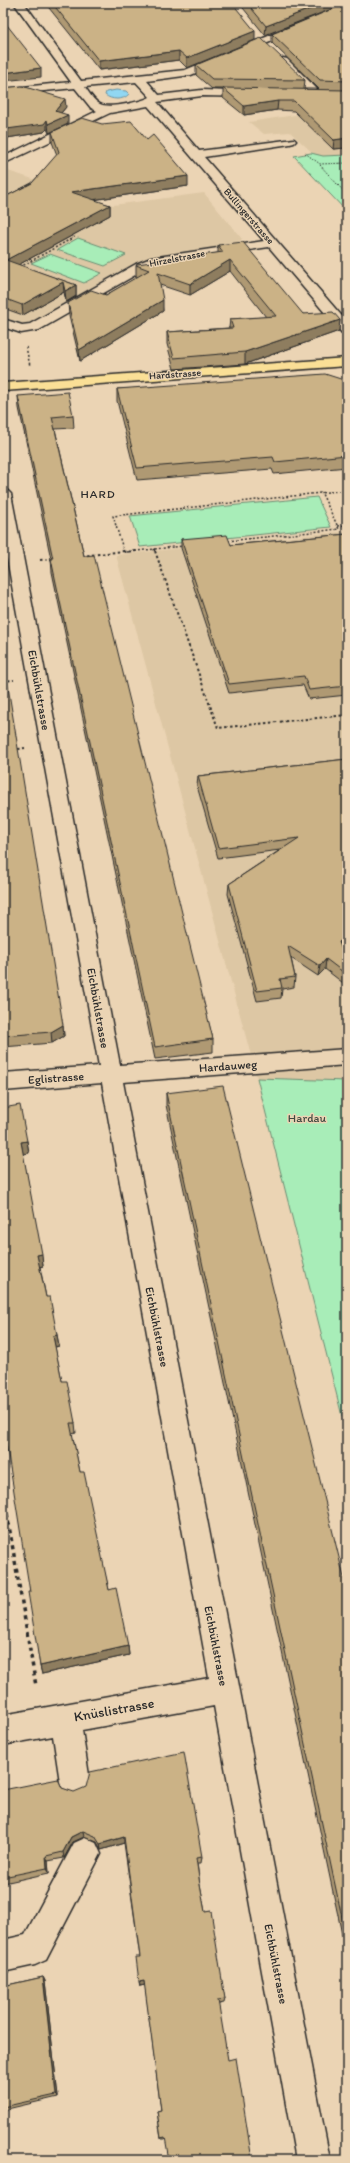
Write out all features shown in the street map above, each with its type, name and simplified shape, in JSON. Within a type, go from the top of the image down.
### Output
[{"type":"main road","name":"Hardstrasse","points":[[3,387],[347,362]]},
{"type":"street","points":[[19,3],[95,106],[106,111]]},
{"type":"street","points":[[3,92],[187,73],[266,44],[344,10]]},
{"type":"street","points":[[266,44],[316,94]]},
{"type":"street","name":"Bullingerstrasse","points":[[139,79],[197,155],[347,330]]},
{"type":"street","points":[[3,161],[116,107],[202,93],[265,94]]},
{"type":"street","points":[[302,94],[329,95]]},
{"type":"street","points":[[197,155],[290,142]]},
{"type":"street","name":"Hirzelstrasse","points":[[3,323],[21,329],[34,327],[140,267],[155,261],[273,243]]},
{"type":"street","name":"Eichbühlstrasse","points":[[3,494],[7,533],[313,2160]]},
{"type":"street","name":"Hardauweg","points":[[110,1075],[347,1057]]},
{"type":"street","name":"Eglistrasse","points":[[3,1082],[110,1075]]},
{"type":"street","name":"Knüslistrasse","points":[[3,1730],[224,1690]]},
{"type":"street","points":[[65,1719],[75,1782]]},
{"type":"street","points":[[3,1956],[35,1949],[85,1854]]},
{"type":"path","points":[[290,142],[320,164],[347,195]]},
{"type":"path","points":[[320,164],[347,163]]},
{"type":"path","points":[[17,268],[75,237],[64,234]]},
{"type":"path","points":[[25,343],[30,366]]},
{"type":"path","points":[[124,552],[113,516],[347,490]]},
{"type":"path","points":[[223,541],[339,529],[321,492]]},
{"type":"path","points":[[337,526],[347,525]]},
{"type":"path","points":[[75,557],[185,546]]},
{"type":"path","points":[[154,549],[218,728],[347,715]]},
{"type":"path","points":[[38,561],[60,558]]},
{"type":"path","points":[[3,1490],[36,1686]]},
{"type":"path","points":[[7,1512],[12,1511]]},
{"type":"path","points":[[23,1612],[29,1610]]},
{"type":"shaded area","points":[[295,115],[323,116],[347,122],[347,155],[330,157],[315,155],[290,132],[264,134],[249,122]]},
{"type":"shaded area","points":[[5,170],[113,205],[204,193],[242,239],[235,245],[147,259],[132,265],[32,323],[20,324],[3,318],[3,171]]},
{"type":"shaded area","points":[[347,531],[347,1081],[257,1078],[116,555]]},
{"type":"green space","points":[[311,153],[323,156],[347,155],[347,212],[294,156]]},
{"type":"green space","points":[[78,238],[126,255],[105,266],[57,250]]},
{"type":"green space","points":[[50,254],[102,273],[84,283],[31,263]]},
{"type":"green space","points":[[317,497],[331,527],[140,547],[130,516]]},
{"type":"green space","name":"Hardau","points":[[257,1078],[347,1081],[347,1436]]},
{"type":"water","points":[[116,90],[126,91],[129,94],[120,99],[110,98],[105,95],[106,92]]},
{"type":"building","points":[[52,3],[232,3],[255,31],[187,58],[179,51],[99,61]]},
{"type":"building","points":[[247,3],[325,3],[266,26]]},
{"type":"building","points":[[347,3],[347,81],[320,80],[272,34]]},
{"type":"building","points":[[3,20],[41,68],[3,73]]},
{"type":"building","points":[[261,38],[305,80],[212,79],[196,65]]},
{"type":"building","points":[[22,86],[65,99],[55,111],[68,115],[48,124],[47,120],[44,124],[7,129],[3,146],[3,88]]},
{"type":"building","points":[[223,88],[347,90],[347,138],[334,140],[294,101],[278,101],[244,106]]},
{"type":"building","points":[[82,118],[102,124],[131,121],[147,140],[153,135],[188,176],[71,192],[110,205],[6,260],[76,285],[65,291],[63,282],[22,305],[3,298],[3,198],[32,183],[59,152],[52,132]]},
{"type":"building","points":[[243,242],[303,314],[333,312],[340,320],[245,352],[174,358],[167,332],[233,328],[230,319],[276,316],[230,260],[190,284],[158,273],[163,300],[79,350],[68,303],[91,290],[106,295],[149,270],[136,265],[137,264],[223,252],[218,245]]},
{"type":"building","points":[[325,374],[347,381],[347,455],[275,462],[273,457],[137,468],[117,389]]},
{"type":"building","points":[[68,392],[73,415],[52,417],[84,556],[94,555],[213,1039],[155,1047],[51,559],[53,559],[18,396]]},
{"type":"building","points":[[347,534],[347,686],[309,690],[304,676],[229,684],[181,539],[227,535],[231,545]]},
{"type":"building","points":[[3,656],[63,1025],[51,1032],[3,1036],[3,997],[6,997],[3,972]]},
{"type":"building","points":[[347,759],[347,936],[339,942],[347,964],[347,975],[326,959],[320,966],[288,946],[295,977],[280,979],[282,988],[257,991],[229,884],[299,838],[218,848],[198,776]]},
{"type":"building","points":[[223,1086],[347,1590],[347,1941],[166,1093]]},
{"type":"building","points":[[20,1105],[27,1141],[21,1142],[42,1254],[37,1255],[46,1297],[50,1297],[57,1335],[53,1336],[62,1381],[67,1381],[75,1423],[70,1423],[80,1472],[84,1472],[109,1590],[116,1588],[128,1646],[40,1666],[28,1592],[30,1592],[3,1423],[3,1108]]},
{"type":"building","points":[[184,1752],[202,1857],[196,1858],[200,1885],[205,1912],[211,1911],[225,1999],[218,2000],[228,2060],[236,2058],[252,2160],[169,2160],[165,2137],[161,2138],[157,2111],[161,2110],[144,1981],[139,1982],[136,1957],[140,1957],[124,1837],[100,1844],[95,1836],[83,1831],[71,1837],[63,1852],[46,1856],[47,1868],[3,1877],[3,1790],[58,1779],[62,1788],[74,1792],[86,1787],[90,1772]]},
{"type":"building","points":[[43,1977],[56,2095],[3,2107],[3,1986]]},
{"type":"district","name":"HARD","points":[[98,494]]}]
